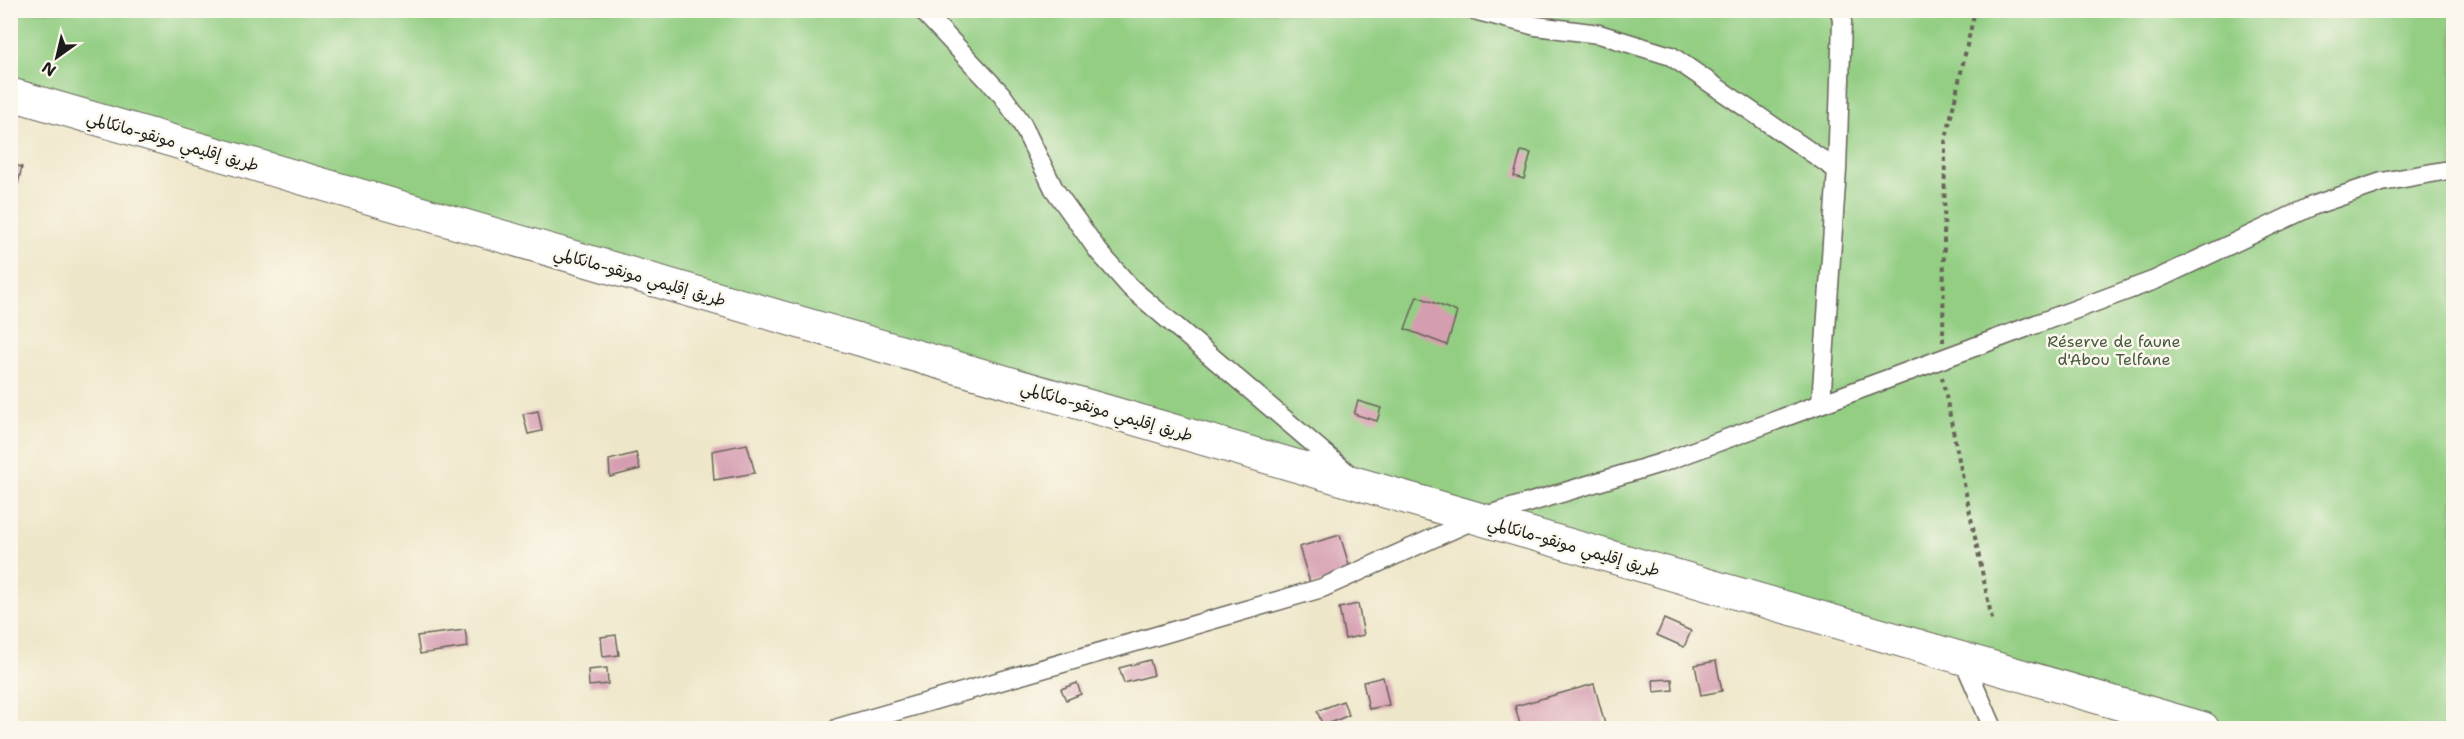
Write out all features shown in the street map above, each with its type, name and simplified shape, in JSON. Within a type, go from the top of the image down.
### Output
[{"type":"highway","name":"طريق إقليمي مونقو-مانكالمي","points":[[10,94],[2203,729]]},
{"type":"street","points":[[922,10],[1002,95],[1021,122],[1054,189],[1099,252],[1131,288],[1360,484]]},
{"type":"street","points":[[1474,10],[1536,26],[1599,34],[1671,56],[1837,170]]},
{"type":"street","points":[[1821,403],[1837,170],[1842,21],[1840,10]]},
{"type":"street","points":[[837,729],[1322,588],[1478,518],[1661,463],[2155,280],[2312,206],[2382,182],[2454,169]]},
{"type":"street","points":[[1963,659],[1993,729]]},
{"type":"path","points":[[1975,10],[1946,142],[1942,381],[1992,620]]},
{"type":"green space","name":"Réserve de faune d'Abou Telfane","points":[[10,11],[2453,11],[2453,728],[2203,728],[11,94]]},
{"type":"building","points":[[1521,151],[1531,153],[1524,179],[1514,176]]},
{"type":"building","points":[[10,164],[22,167],[11,211],[10,211]]},
{"type":"building","points":[[1417,296],[1457,312],[1447,345],[1405,329]]},
{"type":"building","points":[[1358,401],[1381,408],[1377,421],[1354,414]]},
{"type":"building","points":[[538,411],[542,431],[528,434],[523,414]]},
{"type":"building","points":[[747,444],[755,473],[714,480],[712,451]]},
{"type":"building","points":[[636,453],[640,469],[610,477],[609,460]]},
{"type":"building","points":[[1340,535],[1352,575],[1311,586],[1299,547]]},
{"type":"building","points":[[1358,604],[1364,635],[1345,639],[1339,608]]},
{"type":"building","points":[[1664,619],[1691,631],[1684,647],[1657,635]]},
{"type":"building","points":[[465,630],[468,647],[420,654],[417,636]]},
{"type":"building","points":[[616,635],[619,655],[603,657],[601,637]]},
{"type":"building","points":[[1150,660],[1154,675],[1124,683],[1119,668]]},
{"type":"building","points":[[1716,661],[1722,691],[1701,695],[1695,665]]},
{"type":"building","points":[[607,668],[608,684],[589,686],[588,670]]},
{"type":"building","points":[[1383,677],[1389,705],[1369,709],[1363,682]]},
{"type":"building","points":[[1672,679],[1673,690],[1654,692],[1653,680]]},
{"type":"building","points":[[1077,683],[1081,694],[1066,700],[1061,689]]},
{"type":"building","points":[[1594,684],[1606,728],[1521,728],[1515,706]]},
{"type":"building","points":[[1343,701],[1349,715],[1323,726],[1317,711]]}]
